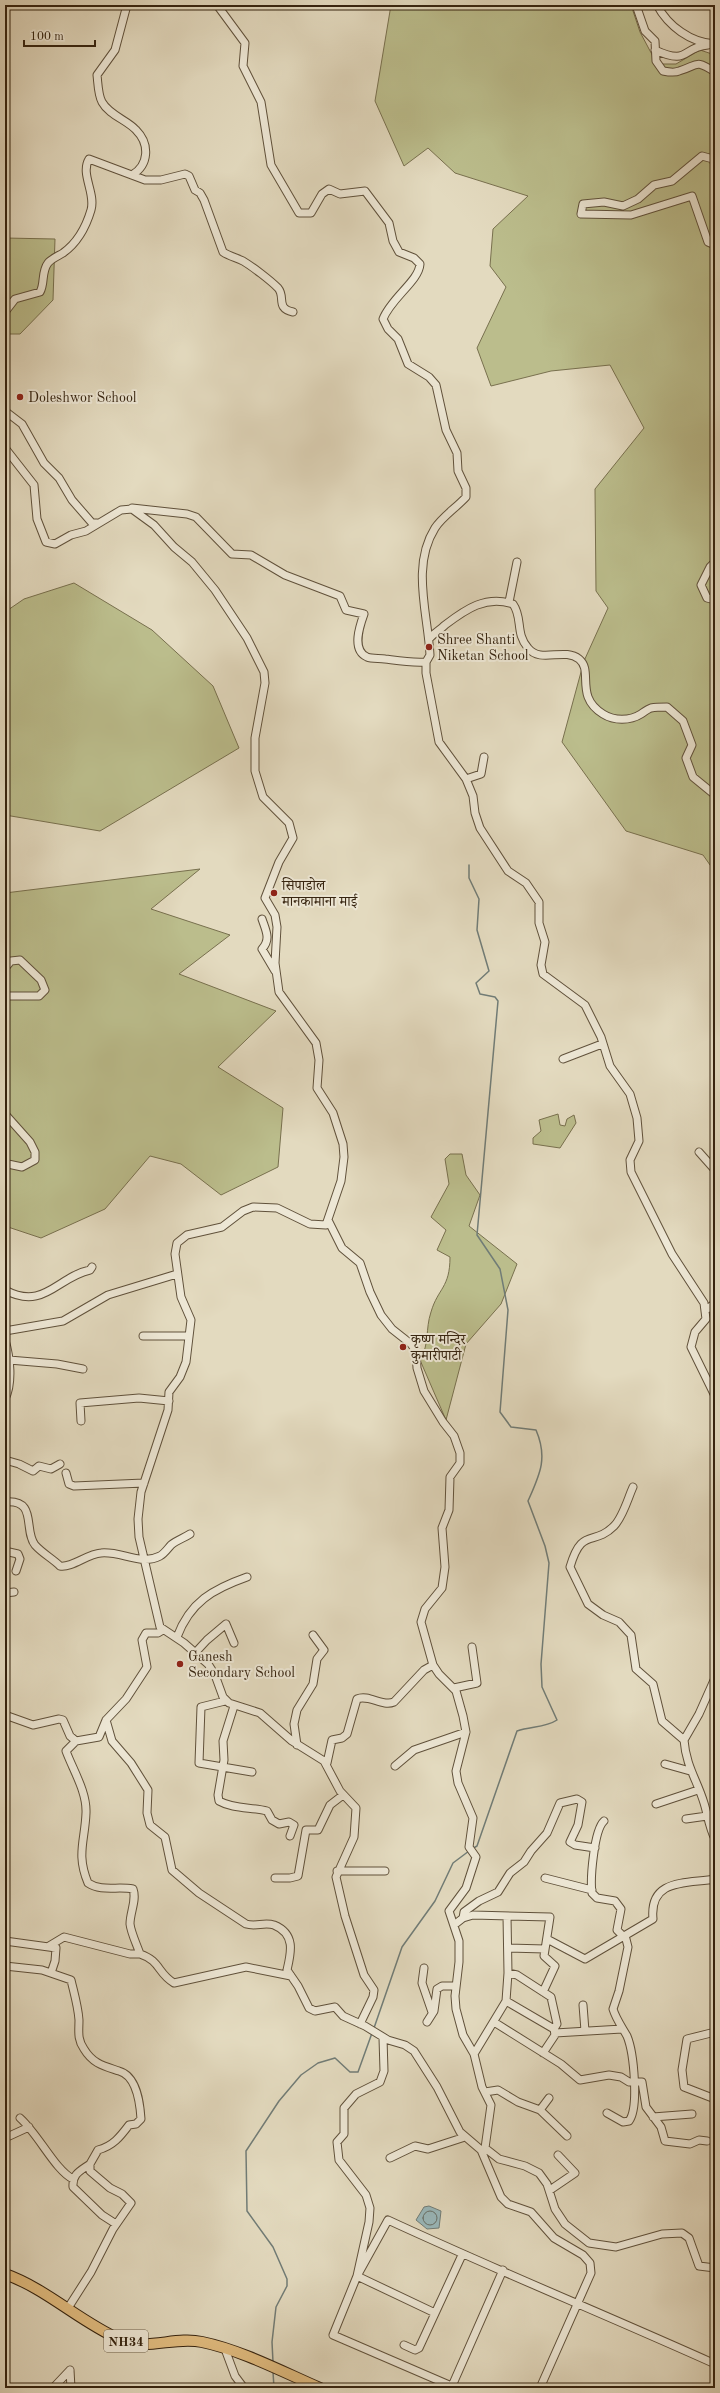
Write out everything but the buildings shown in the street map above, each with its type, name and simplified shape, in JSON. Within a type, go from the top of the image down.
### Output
[{"type":"highway","name":"NH34","points":[[5,2274],[68,2308],[120,2340],[134,2344],[191,2340],[225,2349],[283,2373],[303,2385],[320,2388]]},
{"type":"street","points":[[127,5],[115,50],[97,75],[102,103],[123,122],[136,130],[147,151],[146,161],[138,172],[132,175]]},
{"type":"street","points":[[217,5],[244,44],[243,66],[261,102],[271,165],[292,205],[299,213],[311,213],[322,194],[329,189],[340,194],[365,191],[389,222],[393,241],[399,252],[414,258],[420,264],[416,278],[397,296],[387,310],[383,319],[388,329],[398,339],[408,364],[429,377],[436,385],[446,430],[457,453],[458,471],[466,488],[466,497],[436,527],[426,550],[422,589],[430,655],[426,662],[427,679],[436,719],[439,742],[466,779],[473,796],[477,819],[486,839],[499,855],[508,871],[526,883],[538,902],[539,923],[545,942],[541,965],[543,974],[585,1006],[610,1066],[626,1087],[635,1108],[639,1141],[630,1160],[631,1172],[672,1254],[706,1310],[706,1319],[695,1332],[691,1347],[715,1396]]},
{"type":"street","points":[[636,5],[645,31],[655,41],[656,62],[663,71],[678,72],[691,65],[702,63],[715,72]]},
{"type":"street","points":[[657,5],[661,14],[674,27],[695,40],[715,44]]},
{"type":"street","points":[[655,50],[679,58],[703,46],[715,44]]},
{"type":"street","points":[[715,165],[713,159],[702,156],[672,181],[654,185],[638,200],[623,206],[604,202],[583,204],[581,214],[631,215],[692,196],[708,242],[715,245]]},
{"type":"street","points":[[5,312],[15,299],[40,292],[43,287],[44,269],[49,261],[72,246],[81,234],[91,210],[93,199],[86,169],[89,159],[132,175],[137,179],[152,181],[185,174],[189,176],[195,190],[200,193],[223,252],[243,261],[274,284],[280,290],[282,305],[287,311],[293,312]]},
{"type":"street","points":[[5,411],[22,424],[44,463],[59,478],[85,517],[92,523],[97,523]]},
{"type":"street","points":[[5,448],[34,485],[37,519],[46,542],[55,544],[126,509],[138,507],[187,514],[196,517],[232,554],[251,555],[285,575],[332,591],[340,596],[346,610],[364,614],[358,630],[358,645],[362,654],[367,657],[396,662],[426,662]]},
{"type":"street","points":[[126,509],[132,509],[144,516],[192,562],[218,594],[243,631],[264,672],[265,684],[255,738],[255,771],[263,796],[289,823],[293,838],[279,862],[265,893],[267,901],[275,915],[277,927],[275,971],[279,992],[309,1030],[316,1043],[319,1060],[317,1088],[333,1113],[343,1144],[344,1157],[342,1181],[329,1222],[342,1248],[360,1263],[370,1292],[384,1319],[416,1351],[417,1368],[424,1391],[442,1422],[454,1436],[460,1453],[460,1463],[450,1477],[449,1510],[442,1528],[445,1567],[442,1588],[426,1609],[421,1622],[433,1665],[439,1674],[454,1688],[459,1700],[466,1732],[456,1771],[458,1783],[473,1818],[472,1850],[476,1860],[469,1881],[449,1911],[459,1941],[456,2003],[461,2029],[474,2054],[484,2092],[491,2110],[483,2149],[494,2183],[505,2201],[530,2212],[554,2238],[583,2255],[590,2263],[591,2273],[540,2388]]},
{"type":"street","points":[[509,602],[517,562]]},
{"type":"street","points":[[715,562],[710,567],[701,585],[707,598],[715,600]]},
{"type":"street","points":[[429,639],[456,616],[477,604],[486,601],[509,602],[516,608],[520,636],[531,652],[542,656],[564,654],[578,658],[584,664],[586,672],[584,684],[587,696],[594,707],[604,714],[615,719],[628,719],[640,716],[650,708],[666,707],[683,721],[692,745],[686,758],[693,777],[715,795]]},
{"type":"street","points":[[466,779],[481,774],[484,757]]},
{"type":"street","points":[[262,919],[268,936],[267,943],[262,949],[275,971]]},
{"type":"street","points":[[5,968],[11,961],[20,960],[41,980],[45,990],[39,996],[5,996]]},
{"type":"street","points":[[563,1060],[602,1044]]},
{"type":"street","points":[[5,1114],[30,1142],[35,1152],[34,1160],[22,1167],[8,1164],[5,1161]]},
{"type":"street","points":[[699,1152],[715,1170]]},
{"type":"street","points":[[329,1222],[316,1226],[303,1222],[277,1208],[260,1206],[248,1208],[222,1227],[192,1233],[180,1239],[175,1254],[177,1274],[183,1303],[191,1320],[186,1362],[180,1377],[170,1388],[167,1416],[139,1500],[138,1519],[139,1536],[146,1560],[157,1619],[163,1630],[177,1637],[212,1670],[226,1700],[234,1706],[260,1713],[297,1745],[327,1764],[343,1795],[356,1808],[357,1819],[352,1845],[337,1871],[336,1881],[345,1916],[365,1979],[374,1990],[373,1997],[362,2025]]},
{"type":"street","points":[[5,1290],[15,1296],[30,1298],[50,1292],[81,1272],[90,1270],[92,1267]]},
{"type":"street","points":[[5,1331],[62,1321],[108,1295],[177,1274]]},
{"type":"street","points":[[706,1310],[715,1303]]},
{"type":"street","points":[[143,1336],[188,1336]]},
{"type":"street","points":[[5,1342],[9,1360],[5,1399]]},
{"type":"street","points":[[9,1360],[57,1364],[83,1369]]},
{"type":"street","points":[[81,1421],[80,1403],[139,1398],[169,1400]]},
{"type":"street","points":[[5,1460],[19,1464],[33,1471],[39,1466],[51,1469],[60,1464]]},
{"type":"street","points":[[66,1473],[69,1484],[74,1486],[144,1483]]},
{"type":"street","points":[[633,1487],[615,1525],[602,1535],[587,1538],[575,1550],[570,1567],[588,1604],[603,1615],[619,1622],[631,1635],[636,1670],[653,1684],[662,1721],[684,1740],[690,1770],[704,1803],[715,1839]]},
{"type":"street","points":[[5,1502],[18,1503],[27,1511],[35,1545],[60,1566],[69,1566],[82,1558],[99,1553],[116,1553],[137,1560],[146,1560],[161,1555],[173,1544],[190,1534]]},
{"type":"street","points":[[5,1554],[10,1552],[18,1554],[20,1558],[16,1570]]},
{"type":"street","points":[[177,1637],[182,1623],[195,1606],[221,1586],[247,1577]]},
{"type":"street","points":[[5,1593],[14,1592]]},
{"type":"street","points":[[195,1653],[207,1640],[226,1624],[234,1643]]},
{"type":"street","points":[[140,1954],[130,1926],[131,1909],[135,1895],[133,1889],[120,1887],[97,1889],[88,1883],[84,1873],[80,1854],[86,1812],[84,1795],[66,1751],[76,1741],[99,1737],[106,1720],[126,1699],[147,1667],[142,1640],[146,1632],[158,1633],[163,1630]]},
{"type":"street","points":[[297,1745],[294,1724],[297,1710],[313,1684],[316,1659],[324,1650],[313,1635]]},
{"type":"street","points":[[454,1688],[478,1682],[472,1647]]},
{"type":"street","points":[[327,1764],[332,1740],[342,1738],[347,1734],[357,1699],[363,1698],[387,1704],[394,1702],[424,1670],[433,1665]]},
{"type":"street","points":[[684,1740],[699,1714],[715,1678]]},
{"type":"street","points":[[226,1700],[201,1707],[198,1759],[201,1764],[223,1769],[252,1772]]},
{"type":"street","points":[[234,1706],[222,1741],[223,1769],[218,1795],[220,1801],[228,1806],[248,1806],[267,1811],[272,1820],[279,1824],[290,1822],[294,1825],[290,1836]]},
{"type":"street","points":[[5,1715],[33,1725],[59,1719],[62,1720],[70,1736],[76,1741]]},
{"type":"street","points":[[106,1720],[112,1741],[131,1763],[148,1790],[147,1813],[150,1824],[165,1838],[172,1870],[199,1893],[246,1924],[254,1926],[262,1924],[274,1926],[282,1931],[290,1940],[292,1946],[287,1970],[308,2008],[314,2011],[335,2007],[343,2016],[375,2031],[383,2038],[405,2045],[418,2056],[457,2126],[465,2136],[499,2159],[525,2166],[539,2173],[550,2190],[555,2209],[565,2224],[589,2243],[616,2247],[662,2234],[682,2233],[689,2238],[699,2266],[715,2268]]},
{"type":"street","points":[[395,1766],[414,1750],[466,1732]]},
{"type":"street","points":[[665,1764],[690,1770]]},
{"type":"street","points":[[656,1804],[698,1790]]},
{"type":"street","points":[[275,1878],[290,1878],[298,1876],[306,1830],[318,1830],[330,1805],[343,1795]]},
{"type":"street","points":[[463,1918],[464,1912],[473,1905],[498,1892],[513,1869],[524,1862],[531,1851],[547,1834],[560,1803],[577,1799],[582,1802],[584,1806],[578,1825],[570,1842],[575,1846],[595,1848]]},
{"type":"street","points":[[686,1819],[707,1816]]},
{"type":"street","points":[[604,1822],[600,1827],[595,1848],[592,1890],[597,1898],[618,1902],[621,1914],[617,1930],[624,1936],[627,1943],[627,1951],[619,1991],[613,2009],[630,2046],[635,2083],[634,2113],[629,2121],[623,2122],[607,2113]]},
{"type":"street","points":[[337,1871],[385,1871]]},
{"type":"street","points":[[545,1878],[592,1890]]},
{"type":"street","points":[[547,1939],[585,1958],[653,1919],[652,1905],[654,1900],[671,1885],[715,1879]]},
{"type":"street","points":[[454,1925],[463,1918],[473,1915],[550,1917],[545,1958],[556,1966],[543,1992]]},
{"type":"street","points":[[474,2054],[506,2000],[508,1973],[508,1916]]},
{"type":"street","points":[[49,1946],[64,1937],[130,1954],[140,1954],[152,1958],[166,1978],[174,1983],[246,1967],[291,1976]]},
{"type":"street","points":[[5,1941],[56,1948],[55,1961],[51,1973]]},
{"type":"street","points":[[508,1948],[545,1949]]},
{"type":"street","points":[[5,1966],[51,1973],[71,1980],[79,2021],[78,2037],[84,2050],[94,2062],[107,2069],[120,2071],[130,2078],[136,2088],[141,2118],[136,2124],[129,2125],[119,2138],[108,2147],[98,2150],[90,2164],[77,2173],[73,2179],[73,2187],[102,2215],[116,2224]]},
{"type":"street","points":[[424,1968],[422,1983],[432,2014]]},
{"type":"street","points":[[508,1973],[543,1992],[553,2001],[557,2024],[544,2053]]},
{"type":"street","points":[[427,2022],[432,2014],[437,1989],[442,1986],[456,1986]]},
{"type":"street","points":[[506,2000],[555,2031],[622,2029]]},
{"type":"street","points":[[583,2005],[585,2031]]},
{"type":"street","points":[[494,2022],[544,2053],[580,2080],[609,2075],[635,2083],[642,2082],[644,2103],[661,2127],[665,2141],[690,2144],[699,2140],[707,2141]]},
{"type":"street","points":[[715,2032],[687,2039],[682,2070],[684,2087],[715,2099]]},
{"type":"street","points":[[383,2038],[384,2071],[380,2082],[356,2094],[344,2108],[344,2134],[337,2142],[339,2160],[366,2195],[370,2208],[369,2222],[356,2276],[333,2335],[454,2387],[503,2270]]},
{"type":"street","points":[[484,2092],[498,2090],[524,2105],[540,2110],[567,2136]]},
{"type":"street","points":[[540,2110],[549,2098]]},
{"type":"street","points":[[653,2117],[692,2114]]},
{"type":"street","points":[[20,2118],[52,2156],[62,2174],[73,2179]]},
{"type":"street","points":[[5,2138],[29,2127]]},
{"type":"street","points":[[390,2158],[415,2146],[428,2149],[465,2136]]},
{"type":"street","points":[[550,2190],[575,2173],[558,2155]]},
{"type":"street","points":[[68,2308],[91,2272],[116,2224],[131,2203],[122,2194],[110,2188],[90,2171],[90,2164]]},
{"type":"street","points":[[356,2276],[388,2220],[462,2255],[503,2270],[715,2364]]},
{"type":"street","points":[[404,2345],[415,2350],[419,2348],[462,2255]]},
{"type":"street","points":[[356,2276],[435,2313]]},
{"type":"street","points":[[225,2349],[235,2376],[244,2388]]},
{"type":"street","points":[[53,2388],[70,2370],[71,2388]]},
{"type":"green space","points":[[391,5],[631,5],[640,32],[657,64],[676,64],[700,50],[715,55],[715,872],[703,855],[626,831],[562,742],[584,661],[608,608],[596,591],[595,489],[644,428],[610,365],[551,371],[491,386],[477,348],[506,287],[490,266],[493,229],[528,196],[455,173],[428,148],[404,166],[375,101]]},
{"type":"green space","points":[[5,238],[55,239],[53,300],[20,334],[5,334]]},
{"type":"green space","points":[[74,583],[152,630],[213,686],[239,748],[100,831],[5,815],[5,612],[24,599]]},
{"type":"green space","points":[[200,869],[151,909],[230,935],[179,974],[276,1011],[218,1067],[283,1108],[278,1167],[221,1195],[181,1164],[150,1156],[105,1209],[41,1238],[5,1226],[5,893]]},
{"type":"green space","points":[[558,1114],[560,1125],[565,1126],[567,1119],[574,1115],[576,1123],[560,1148],[533,1144],[533,1138],[541,1131],[539,1120]]},
{"type":"green space","points":[[450,1154],[462,1154],[466,1175],[480,1195],[469,1226],[517,1264],[501,1304],[466,1344],[446,1420],[420,1360],[425,1348],[431,1312],[448,1275],[450,1257],[437,1250],[446,1230],[431,1217],[449,1184],[445,1159]]},
{"type":"water","points":[[429,2206],[441,2211],[439,2228],[427,2229],[416,2220],[424,2207]]},
{"type":"waterway","points":[[469,865],[469,878],[479,899],[477,930],[489,971],[476,983],[480,994],[495,997],[498,1001],[477,1235],[500,1269],[508,1310],[500,1412],[511,1427],[536,1430],[542,1449],[539,1474],[528,1501],[545,1546],[549,1563],[541,1664],[542,1687],[557,1720],[543,1726],[517,1731],[477,1846],[472,1849]]},
{"type":"waterway","points":[[374,2028],[402,1947],[435,1901],[453,1863],[469,1851]]},
{"type":"waterway","points":[[273,2362],[272,2342],[276,2307],[287,2286],[287,2279],[273,2247],[247,2211],[246,2151],[279,2101],[301,2075],[318,2063],[335,2058],[350,2072],[358,2072],[372,2033]]},
{"type":"waterway","points":[[273,2372],[274,2388]]},
{"type":"place","name":"Doleshwor School","points":[[20,397]]},
{"type":"place","name":"Shree Shanti Niketan School","points":[[429,647]]},
{"type":"place","name":"सिपाडोल मानकामाना माई","points":[[274,893]]},
{"type":"place","name":"कृष्ण मन्दिर कुमारीपाटी","points":[[403,1347]]},
{"type":"place","name":"Ganesh Secondary School","points":[[180,1664]]}]
